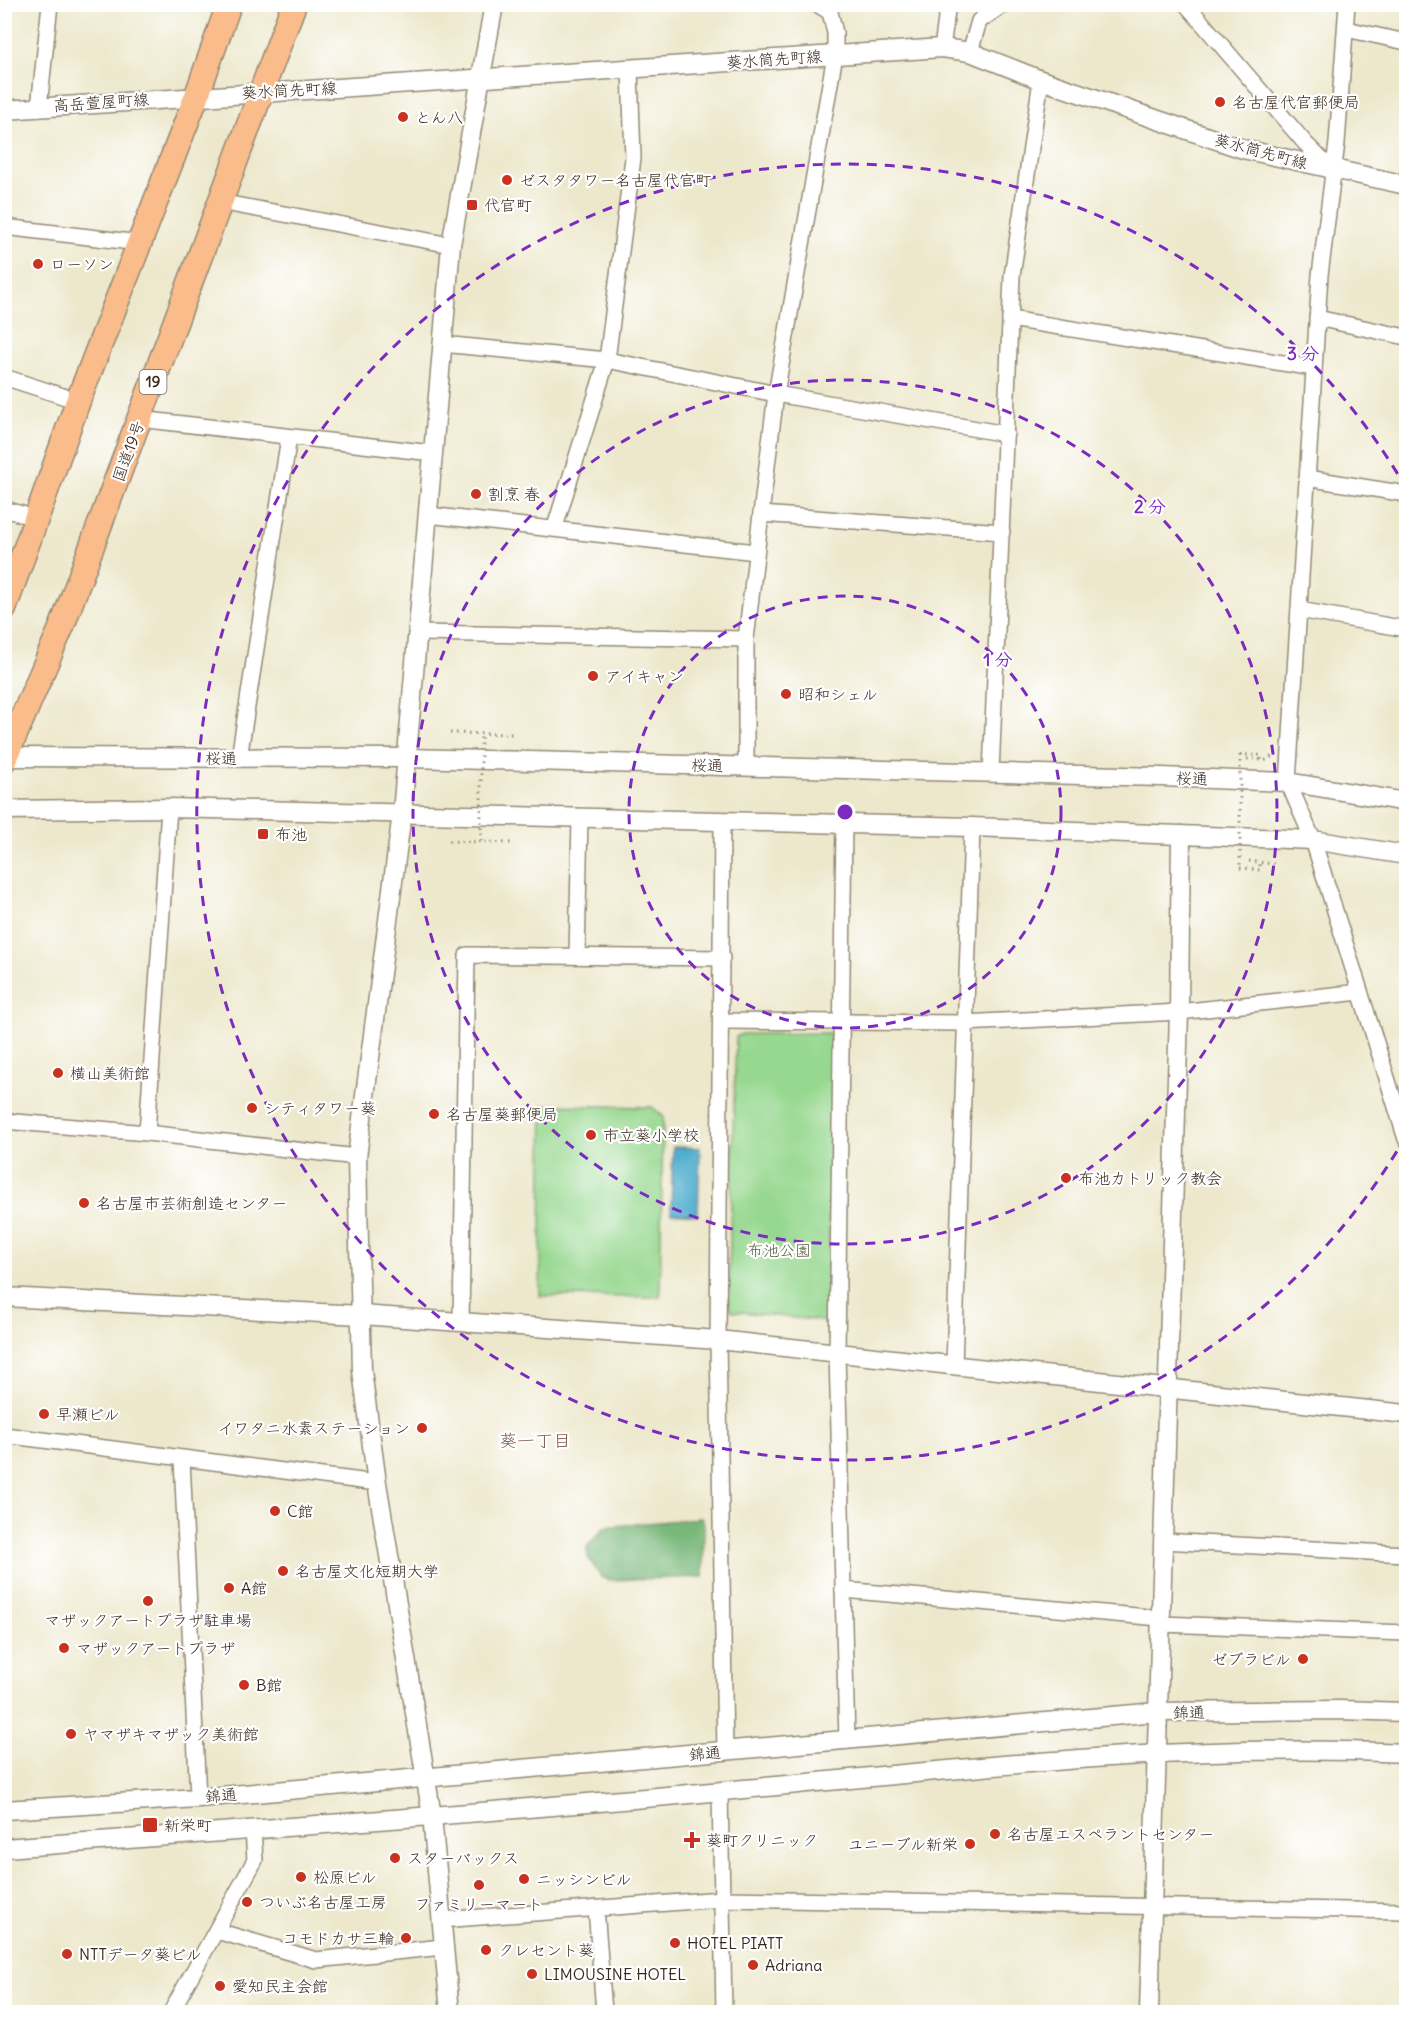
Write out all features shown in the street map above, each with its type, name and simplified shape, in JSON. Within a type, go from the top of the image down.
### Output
[{"type":"highway","points":[[4,609],[39,519],[78,401],[197,95],[229,4]]},
{"type":"highway","name":"国道19号","points":[[5,758],[62,626],[294,4]]},
{"type":"street","points":[[39,107],[50,4]]},
{"type":"street","points":[[450,2013],[432,1816],[377,1483],[362,1371],[356,1212],[357,1157],[408,758],[451,245],[494,4]]},
{"type":"street","points":[[746,766],[746,639],[756,552],[776,394],[835,55],[835,33],[830,12],[817,4]]},
{"type":"street","points":[[942,48],[948,4]]},
{"type":"street","points":[[970,52],[979,21],[1004,4]]},
{"type":"street","points":[[1347,4],[1337,143],[1332,170],[1317,318],[1288,782],[1313,840],[1360,992],[1401,1108],[1407,1139]]},
{"type":"street","points":[[1189,6],[1305,143],[1332,170]]},
{"type":"street","points":[[1346,29],[1407,42]]},
{"type":"street","name":"葵水筒先町線","points":[[197,95],[482,79],[942,48],[970,52],[1041,80],[1243,149],[1407,185]]},
{"type":"street","points":[[555,528],[607,360],[633,158],[630,69]]},
{"type":"street","points":[[991,772],[1012,276],[1041,80]]},
{"type":"street","name":"高岳萱屋町線","points":[[4,110],[197,95]]},
{"type":"street","points":[[219,202],[451,245]]},
{"type":"street","points":[[4,227],[140,243]]},
{"type":"street","points":[[1317,318],[1407,337]]},
{"type":"street","points":[[1010,319],[1314,368]]},
{"type":"street","points":[[442,344],[607,360],[776,394],[1006,434]]},
{"type":"street","points":[[4,376],[78,401]]},
{"type":"street","points":[[140,419],[432,453]]},
{"type":"street","points":[[239,758],[288,437]]},
{"type":"street","points":[[1307,478],[1407,494]]},
{"type":"street","points":[[4,509],[39,519]]},
{"type":"street","points":[[761,514],[1002,532]]},
{"type":"street","points":[[428,515],[756,552]]},
{"type":"street","points":[[1299,610],[1407,629]]},
{"type":"street","points":[[418,633],[746,639]]},
{"type":"street","name":"桜通","points":[[5,758],[408,758],[991,772],[1288,782],[1407,802]]},
{"type":"street","points":[[147,1133],[169,808]]},
{"type":"street","points":[[4,810],[169,808],[972,827],[1313,840],[1407,855]]},
{"type":"street","points":[[577,956],[580,818]]},
{"type":"street","points":[[722,821],[718,1340],[725,1752]]},
{"type":"street","points":[[844,824],[837,1353],[847,1741]]},
{"type":"street","points":[[954,1366],[972,827]]},
{"type":"street","points":[[1149,2013],[1179,1012],[1181,835]]},
{"type":"street","points":[[461,1322],[467,955],[722,958]]},
{"type":"street","points":[[721,1022],[964,1023],[1179,1012],[1360,992]]},
{"type":"street","points":[[4,1121],[147,1133],[357,1157]]},
{"type":"street","points":[[4,1297],[361,1315],[718,1340],[1166,1390],[1407,1414]]},
{"type":"street","points":[[4,1435],[182,1460],[377,1483]]},
{"type":"street","points":[[182,1460],[198,1798]]},
{"type":"street","points":[[1162,1541],[1407,1554]]},
{"type":"street","points":[[843,1590],[1160,1622],[1407,1633]]},
{"type":"street","name":"錦通","points":[[4,1810],[198,1798],[1157,1712],[1340,1710],[1407,1712]]},
{"type":"street","points":[[4,1848],[432,1816],[1155,1754],[1342,1750],[1407,1753]]},
{"type":"street","points":[[720,1792],[724,2013]]},
{"type":"street","points":[[171,2013],[255,1860],[253,1830]]},
{"type":"street","points":[[441,1920],[722,1899],[1407,1911]]},
{"type":"street","points":[[596,1908],[604,2013]]},
{"type":"street","points":[[217,1931],[316,1960],[443,1947]]},
{"type":"path","points":[[450,733],[513,734]]},
{"type":"path","points":[[481,733],[481,842]]},
{"type":"path","points":[[1260,862],[1260,870],[1240,868],[1240,754],[1261,754],[1261,760]]},
{"type":"path","points":[[1247,759],[1269,759],[1273,754]]},
{"type":"path","points":[[449,841],[513,843]]},
{"type":"path","points":[[1249,861],[1274,864]]},
{"type":"green space","name":"布池公園","points":[[830,1033],[833,1037],[827,1317],[823,1321],[732,1311],[728,1305],[736,1037],[742,1034]]},
{"type":"green space","points":[[543,1105],[652,1107],[663,1116],[660,1297],[540,1296]]},
{"type":"green space","points":[[701,1518],[704,1524],[703,1577],[608,1580],[601,1577],[588,1557],[587,1547],[605,1527]]},
{"type":"water","points":[[673,1147],[700,1148],[698,1215],[671,1213]]},
{"type":"place","name":"名古屋代官郵便局","points":[[1220,102]]},
{"type":"place","name":"とん八","points":[[403,117]]},
{"type":"place","name":"ゼスタタワー名古屋代官町","points":[[507,180]]},
{"type":"place","name":"代官町","points":[[472,205]]},
{"type":"place","name":"ローソン","points":[[38,264]]},
{"type":"place","name":"割烹 春","points":[[476,494]]},
{"type":"place","name":"アイキャン","points":[[593,676]]},
{"type":"place","name":"昭和シェル","points":[[786,694]]},
{"type":"place","name":"布池","points":[[263,834]]},
{"type":"place","name":"横山美術館","points":[[58,1073]]},
{"type":"place","name":"シティタワー葵","points":[[252,1108]]},
{"type":"place","name":"名古屋葵郵便局","points":[[434,1114]]},
{"type":"place","name":"市立葵小学校","points":[[591,1135]]},
{"type":"place","name":"布池カトリック教会","points":[[1066,1178]]},
{"type":"place","name":"名古屋市芸術創造センター","points":[[84,1203]]},
{"type":"place","name":"早瀬ビル","points":[[44,1414]]},
{"type":"place","name":"イワタニ水素ステーション","points":[[422,1428]]},
{"type":"place","name":"C館","points":[[275,1511]]},
{"type":"place","name":"名古屋文化短期大学","points":[[283,1571]]},
{"type":"place","name":"A館","points":[[229,1588]]},
{"type":"place","name":"マザックアートプラザ駐車場","points":[[148,1601]]},
{"type":"place","name":"マザックアートプラザ","points":[[64,1648]]},
{"type":"place","name":"ゼブラビル","points":[[1303,1659]]},
{"type":"place","name":"B館","points":[[244,1685]]},
{"type":"place","name":"ヤマザキマザック美術館","points":[[71,1734]]},
{"type":"place","name":"新栄町","points":[[150,1825]]},
{"type":"place","name":"名古屋エスペラントセンター","points":[[995,1834]]},
{"type":"place","name":"葵町クリニック","points":[[692,1840]]},
{"type":"place","name":"ユニーブル新栄","points":[[970,1844]]},
{"type":"place","name":"スターバックス","points":[[395,1858]]},
{"type":"place","name":"松原ビル","points":[[301,1877]]},
{"type":"place","name":"ニッシンビル","points":[[524,1879]]},
{"type":"place","name":"ファミリーマート","points":[[479,1885]]},
{"type":"place","name":"ついぶ名古屋工房","points":[[247,1902]]},
{"type":"place","name":"コモドカサ三輪","points":[[406,1938]]},
{"type":"place","name":"HOTEL PIATT","points":[[675,1943]]},
{"type":"place","name":"クレセント葵","points":[[486,1950]]},
{"type":"place","name":"NTTデータ葵ビル","points":[[67,1954]]},
{"type":"place","name":"Adriana","points":[[753,1965]]},
{"type":"place","name":"LIMOUSINE HOTEL","points":[[532,1974]]},
{"type":"place","name":"愛知民主会館","points":[[220,1986]]},
{"type":"district","name":"葵一丁目","points":[[535,1441]]}]
